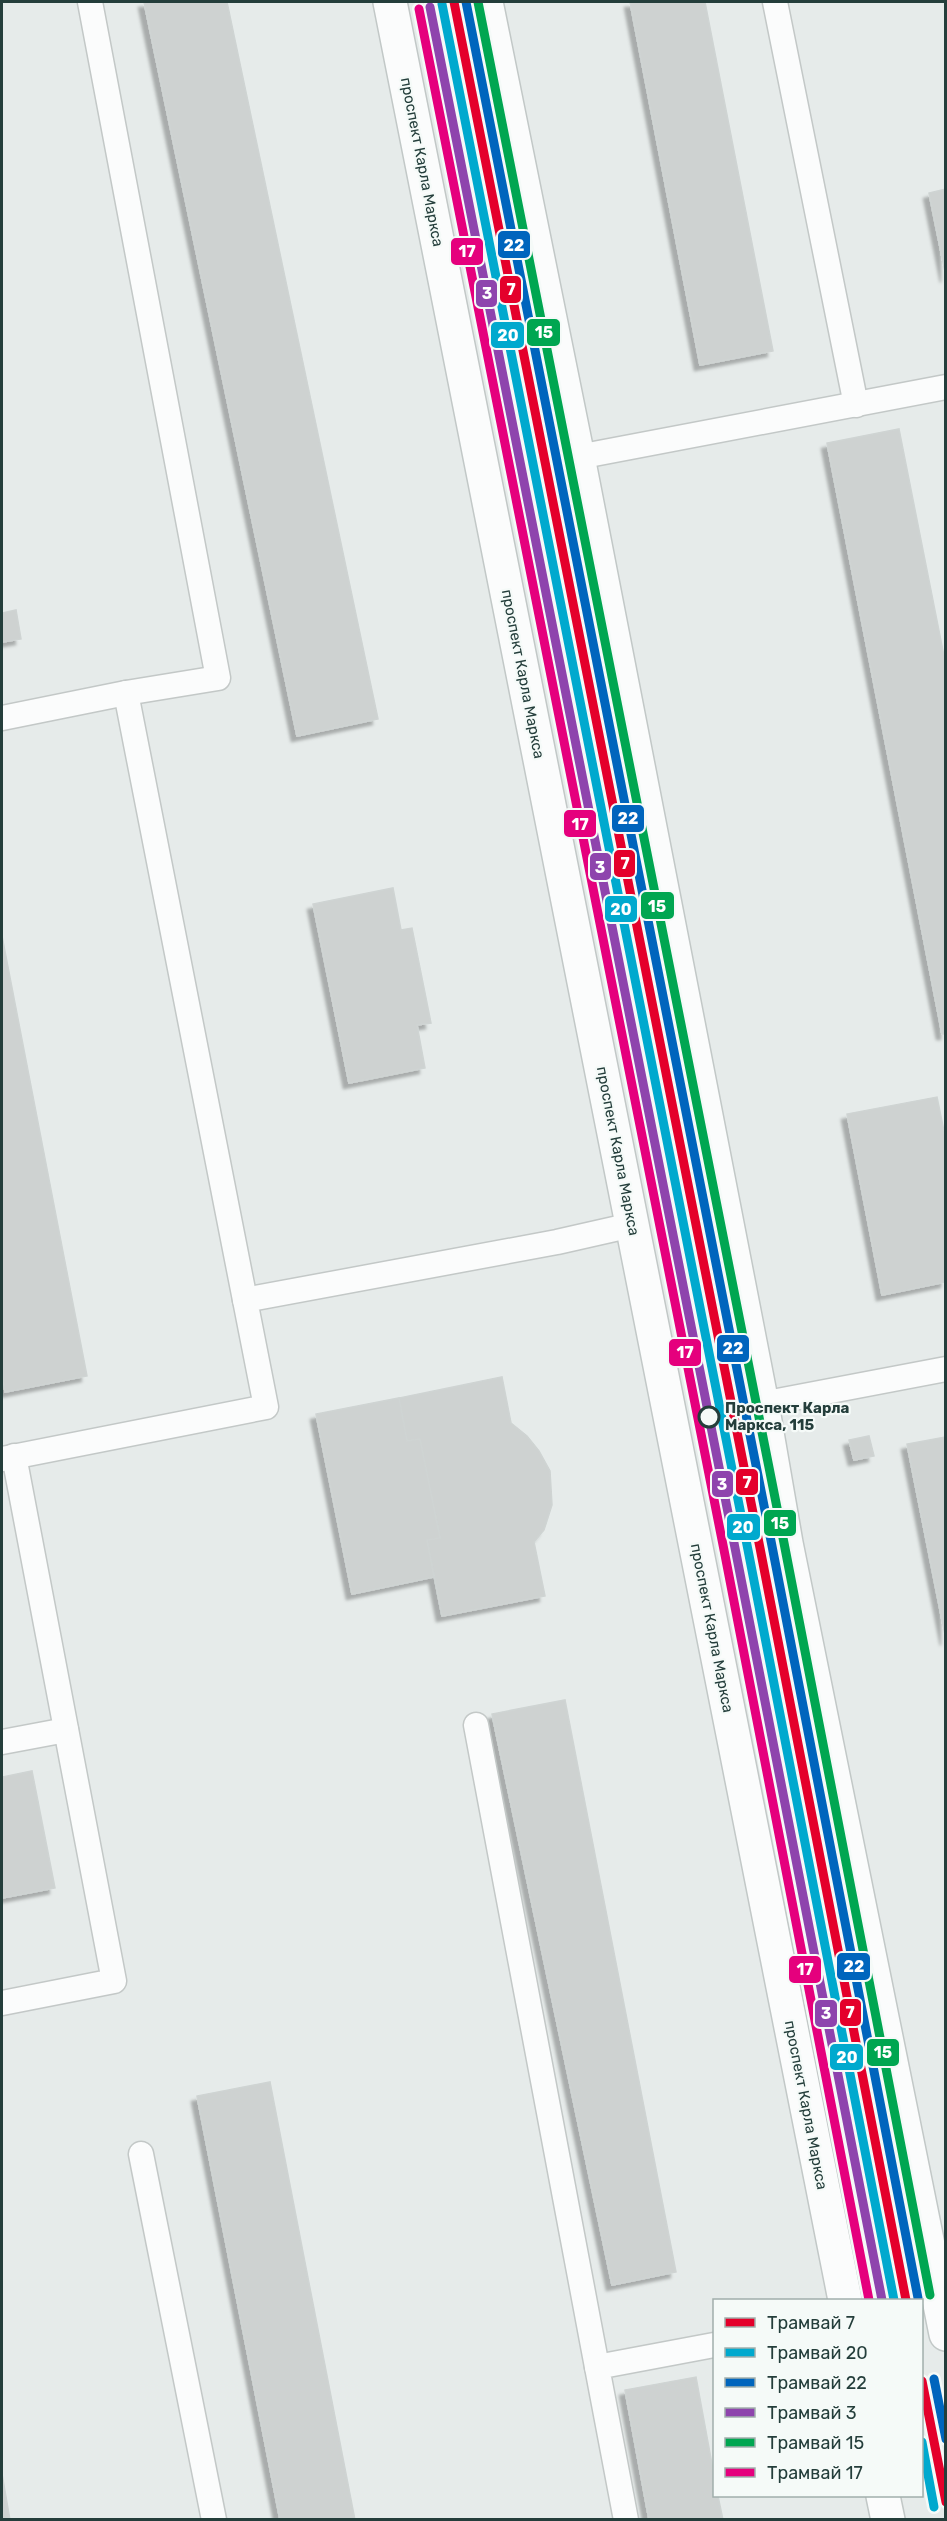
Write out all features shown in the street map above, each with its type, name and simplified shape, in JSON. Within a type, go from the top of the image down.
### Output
[{"type":"main road","name":"проспект Карла Маркса","points":[[390,2],[845,2299]]},
{"type":"main road","points":[[486,2],[578,458],[762,1404],[789,1555],[942,2294],[945,2334]]},
{"type":"main road","points":[[883,2497],[888,2520]]},
{"type":"lane","points":[[2,718],[126,693],[218,678],[90,2]]},
{"type":"lane","points":[[775,2],[856,405]]},
{"type":"lane","points":[[578,458],[945,387]]},
{"type":"lane","points":[[2,2003],[114,1981],[66,1730],[8,1457],[266,1407],[126,693]]},
{"type":"lane","points":[[245,1300],[545,1244],[632,1225]]},
{"type":"lane","points":[[762,1404],[945,1370]]},
{"type":"lane","points":[[476,1725],[626,2520]]},
{"type":"lane","points":[[2,1742],[66,1730]]},
{"type":"lane","points":[[141,2154],[214,2520]]},
{"type":"lane","points":[[597,2367],[713,2345]]},
{"type":"building","points":[[144,2],[227,2],[378,719],[297,736]]},
{"type":"building","points":[[630,2],[705,2],[773,351],[700,365]]},
{"type":"building","points":[[946,189],[946,277],[929,193]]},
{"type":"building","points":[[899,429],[946,666],[946,1034],[942,1034],[827,443]]},
{"type":"building","points":[[16,610],[21,639],[2,642],[2,613]]},
{"type":"building","points":[[393,888],[401,930],[412,928],[431,1023],[417,1025],[425,1068],[349,1083],[313,904]]},
{"type":"building","points":[[2,936],[87,1376],[5,1392],[2,1374]]},
{"type":"building","points":[[937,1097],[946,1141],[946,1282],[882,1295],[847,1114]]},
{"type":"building","points":[[502,1377],[511,1423],[527,1436],[550,1471],[552,1505],[544,1530],[534,1542],[545,1596],[442,1616],[427,1540],[440,1538],[420,1439],[407,1441],[399,1398]]},
{"type":"building","points":[[399,1398],[407,1441],[420,1439],[440,1538],[427,1540],[434,1577],[352,1594],[316,1414]]},
{"type":"building","points":[[869,1436],[874,1456],[854,1460],[849,1440]]},
{"type":"building","points":[[946,1437],[946,1640],[907,1444]]},
{"type":"building","points":[[565,1700],[676,2272],[612,2285],[492,1714]]},
{"type":"building","points":[[32,1771],[55,1888],[2,1898],[2,1777]]},
{"type":"building","points":[[270,2082],[355,2520],[280,2520],[197,2096]]},
{"type":"building","points":[[696,2377],[713,2470],[713,2497],[718,2497],[723,2520],[649,2520],[625,2390]]},
{"type":"building","points":[[2,2474],[10,2520],[2,2520]]},
{"type":"tram line","name":"7","points":[[454,2],[760,1548],[906,2299]]},
{"type":"tram line","name":"22","points":[[466,2],[772,1546],[918,2298]]},
{"type":"tram line","name":"15","points":[[478,2],[784,1543],[930,2295]]},
{"type":"tram line","name":"20","points":[[442,4],[894,2299]]},
{"type":"tram line","name":"3","points":[[430,7],[882,2299]]},
{"type":"tram line","name":"17","points":[[419,9],[725,1555],[869,2299]]},
{"type":"tram line","name":"22","points":[[934,2379],[946,2439]]},
{"type":"tram line","name":"7","points":[[923,2386],[946,2502]]},
{"type":"tram line","name":"20","points":[[923,2447],[934,2507]]},
{"type":"place","name":"Проспект Карла Маркса, 115","points":[[709,1417]]}]
